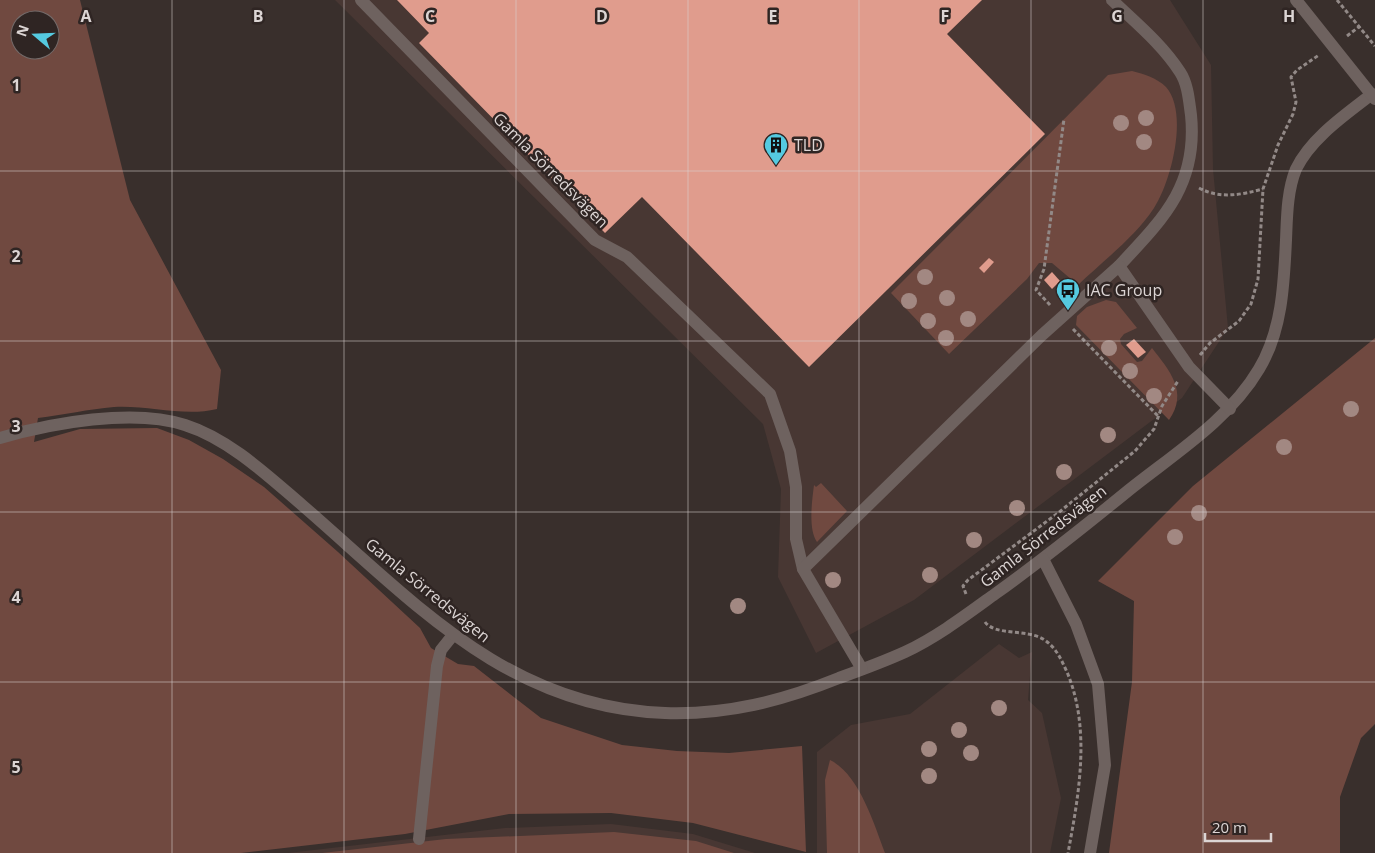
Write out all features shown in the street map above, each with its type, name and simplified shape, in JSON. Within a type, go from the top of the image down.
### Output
[{"type":"street","name":"Gamla Sörredsvägen","points":[[361,0],[595,240],[627,258],[770,394],[790,452],[795,478],[796,539],[803,569],[862,669]]},
{"type":"street","points":[[803,569],[1062,317],[1119,266],[1161,221],[1184,181],[1193,139],[1188,94],[1181,73],[1158,43],[1112,0]]},
{"type":"street","points":[[1296,0],[1373,96]]},
{"type":"street","name":"Gamla Sörredsvägen","points":[[0,438],[30,430],[106,419],[153,418],[195,429],[233,450],[270,478],[453,635],[498,665],[552,691],[599,704],[647,712],[707,712],[755,706],[792,696],[908,651],[976,608],[1043,559],[1230,409],[1260,369],[1276,330],[1285,270],[1288,199],[1296,170],[1311,147],[1343,116],[1373,96]]},
{"type":"street","points":[[1119,266],[1189,367],[1230,409]]},
{"type":"street","points":[[1043,559],[1079,631],[1098,684],[1105,765],[1090,853]]},
{"type":"street","points":[[419,839],[437,666],[441,650],[453,635]]},
{"type":"path","points":[[1337,0],[1375,46]]},
{"type":"path","points":[[968,580],[1135,452],[1154,429],[1158,416],[1172,388],[1210,343],[1239,321],[1252,304],[1258,279],[1263,189],[1278,145],[1294,114],[1296,102],[1291,78],[1297,70],[1360,26]]},
{"type":"path","points":[[1064,119],[1044,269],[1036,290],[1158,416]]},
{"type":"path","points":[[1184,181],[1212,195],[1219,196],[1263,189]]},
{"type":"path","points":[[976,608],[988,625],[995,629],[1031,634],[1042,638],[1059,654],[1072,684],[1078,715],[1081,754],[1078,797],[1068,853]]},
{"type":"shaded area","points":[[0,0],[80,0],[130,200],[221,370],[217,409],[192,412],[114,407],[38,418],[34,442],[80,429],[157,428],[189,440],[223,459],[264,487],[420,628],[431,648],[458,664],[474,666],[541,718],[622,745],[677,751],[729,753],[802,746],[806,852],[693,823],[611,813],[509,814],[405,834],[241,853],[0,853]]},
{"type":"shaded area","points":[[335,0],[1170,0],[1211,65],[1213,169],[1228,328],[1182,398],[914,600],[816,653],[778,577],[781,489],[763,424]]},
{"type":"shaded area","points":[[1132,71],[1146,75],[1166,87],[1173,99],[1176,113],[1175,148],[1166,182],[1154,208],[1138,229],[1078,285],[1052,263],[1039,263],[1027,279],[949,354],[891,293],[1108,75]]},
{"type":"shaded area","points":[[1106,300],[1116,302],[1137,328],[1124,334],[1120,339],[1121,344],[1137,362],[1142,361],[1152,348],[1170,373],[1177,391],[1177,400],[1175,410],[1169,420],[1076,325],[1077,316],[1087,307]]},
{"type":"shaded area","points":[[1375,338],[1375,724],[1361,738],[1340,797],[1340,853],[1109,853],[1132,682],[1134,601],[1098,581],[1193,486]]},
{"type":"shaded area","points":[[821,483],[847,511],[817,542],[812,530],[812,507],[814,485],[816,487]]},
{"type":"shaded area","points":[[999,644],[1019,658],[1032,652],[1028,700],[1042,713],[1061,798],[1050,853],[817,853],[817,752],[851,725],[910,714]]},
{"type":"shaded area","points":[[830,760],[849,776],[857,788],[885,853],[827,853],[825,780]]},
{"type":"shaded area","points":[[611,824],[693,834],[755,853],[288,853],[505,828]]},
{"type":"shaded area","points":[[614,832],[696,841],[734,853],[322,853],[446,839]]},
{"type":"building","name":"TLD","points":[[397,0],[982,0],[947,34],[1045,134],[809,367],[642,197],[605,233],[419,43],[429,33]]},
{"type":"building","points":[[989,258],[994,262],[984,273],[979,268]]},
{"type":"building","points":[[1052,272],[1060,281],[1052,289],[1044,280]]},
{"type":"building","points":[[1134,339],[1146,352],[1138,358],[1126,345]]},
{"type":"place","name":"TLD","points":[[776,166]]},
{"type":"place","name":"IAC Group","points":[[1068,311]]}]
